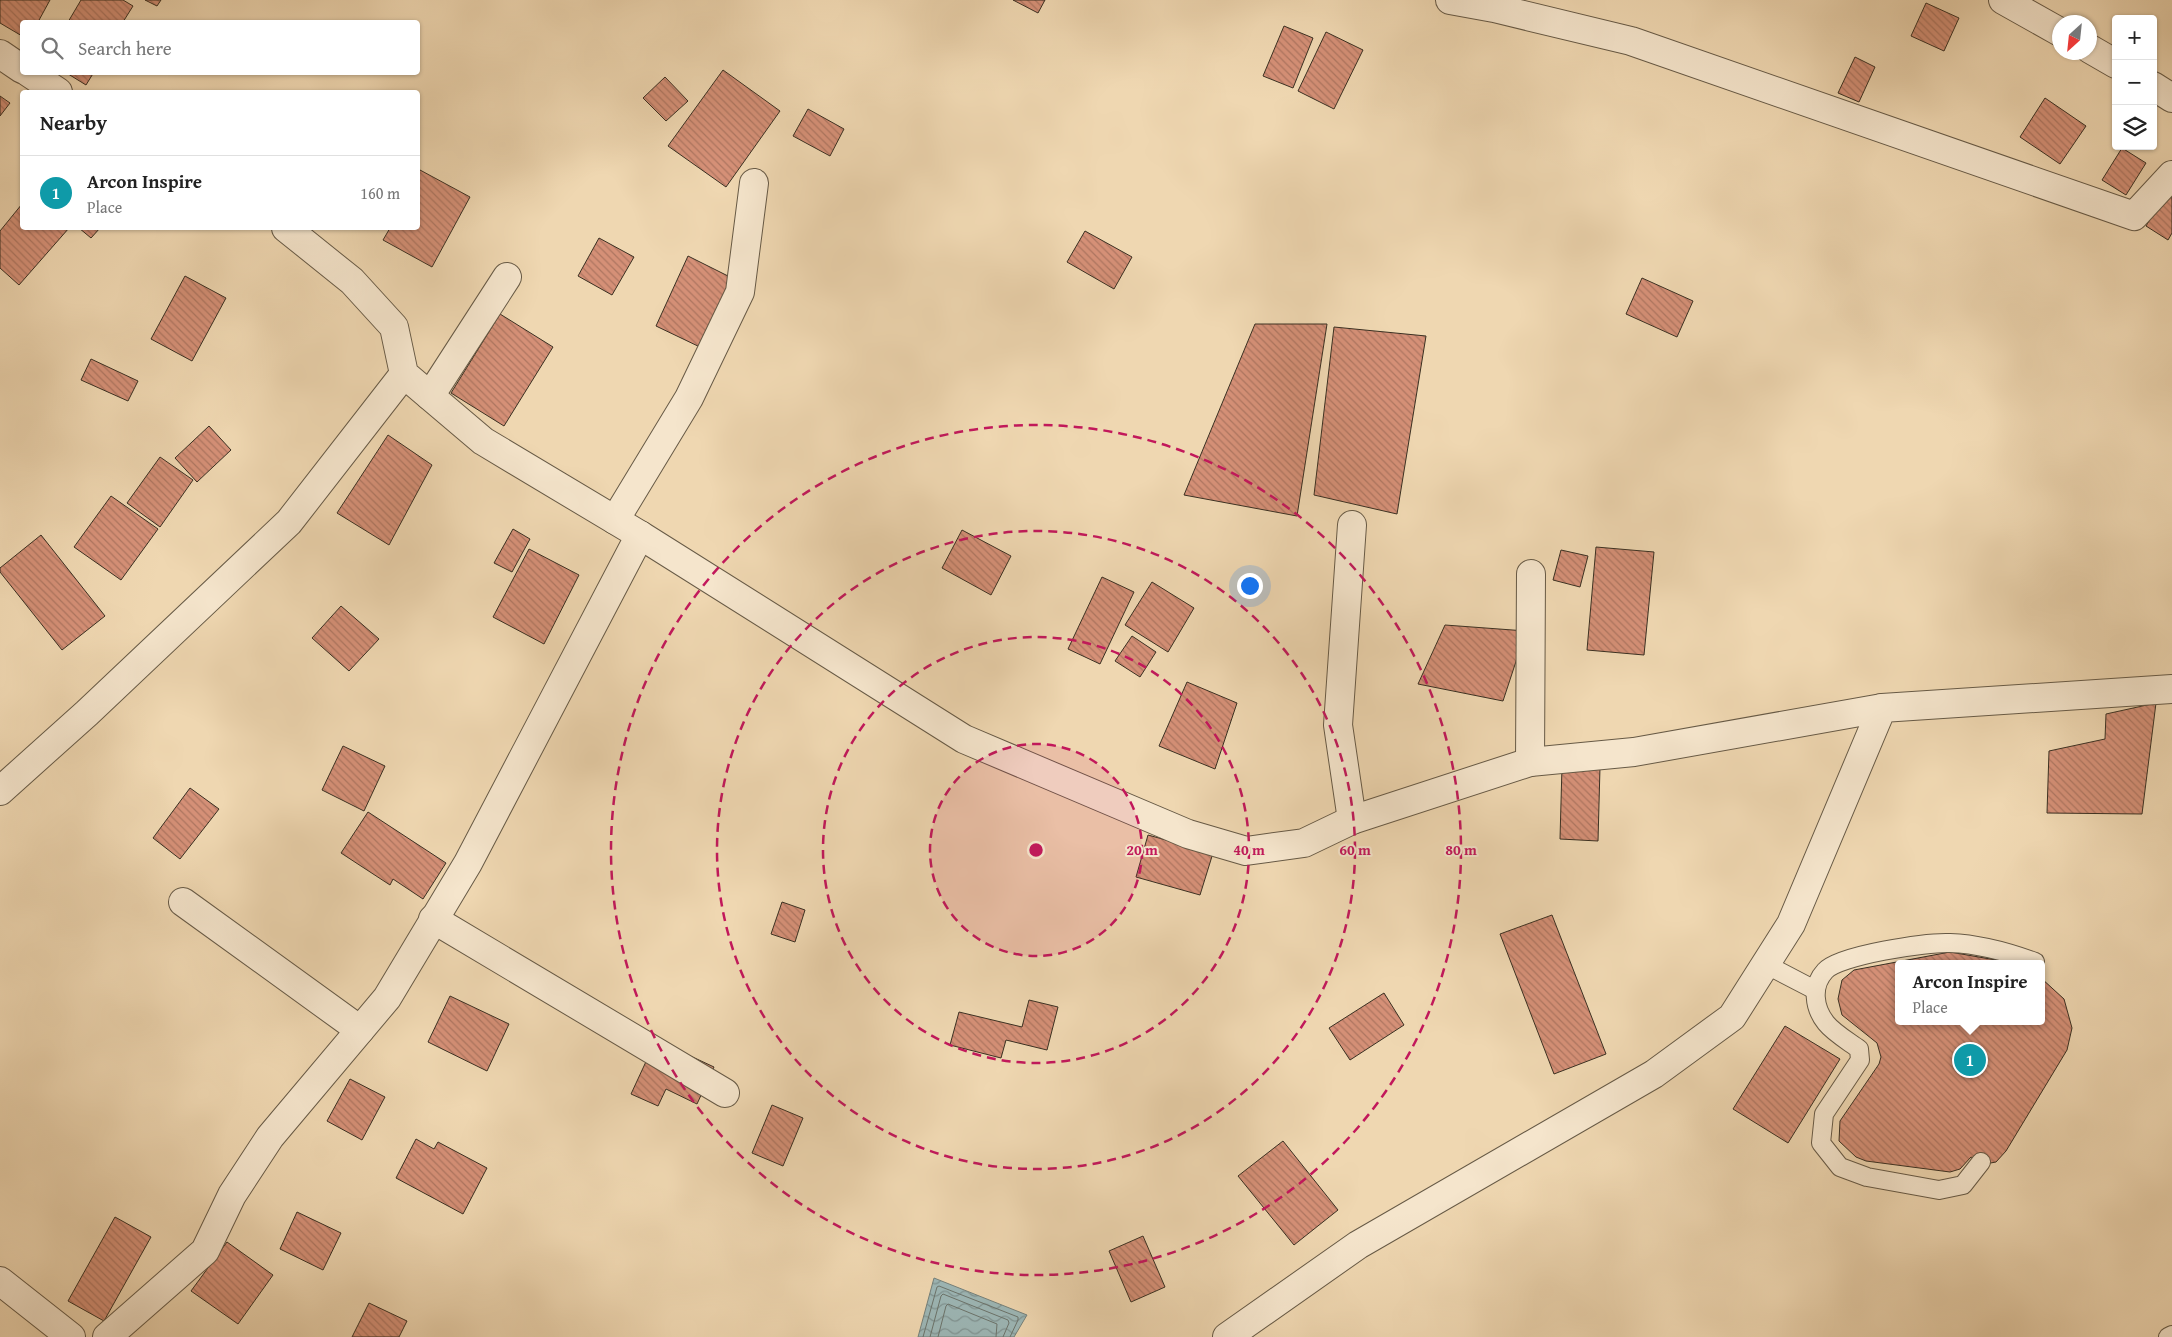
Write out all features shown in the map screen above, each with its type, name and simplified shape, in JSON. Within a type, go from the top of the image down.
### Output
[{"type":"street","points":[[1450,0],[1494,8],[1631,41],[2134,216],[2172,176]]},
{"type":"street","points":[[2003,0],[2052,28]]},
{"type":"street","points":[[2097,53],[2112,62]]},
{"type":"street","points":[[0,54],[20,68]]},
{"type":"street","points":[[32,75],[55,90]]},
{"type":"street","points":[[2157,89],[2172,98]]},
{"type":"street","points":[[615,520],[689,398],[740,292],[754,182]]},
{"type":"street","points":[[289,230],[352,280],[394,327],[404,374],[483,441],[640,535],[964,739],[1188,834],[1246,852],[1304,843],[1352,820],[1530,762],[1634,752],[1882,708],[2172,689]]},
{"type":"street","points":[[430,396],[507,277]]},
{"type":"street","points":[[0,791],[102,700],[288,522],[404,374]]},
{"type":"street","points":[[1352,525],[1338,725],[1352,820]]},
{"type":"street","points":[[107,1337],[205,1251],[232,1195],[270,1137],[387,998],[468,863],[640,535]]},
{"type":"street","points":[[1530,762],[1531,574]]},
{"type":"street","points":[[1227,1337],[1358,1246],[1654,1074],[1732,1017],[1791,924],[1882,708]]},
{"type":"street","points":[[183,902],[360,1030]]},
{"type":"street","points":[[433,919],[725,1093]]},
{"type":"street","points":[[0,1281],[71,1337]]},
{"type":"lane","points":[[1981,1162],[1963,1185],[1939,1190],[1867,1178],[1840,1167],[1821,1143],[1824,1114],[1860,1060],[1859,1049],[1826,1024],[1817,1007],[1815,990],[1825,970],[1851,957],[1916,946],[1949,943],[2006,952],[2029,960]]},
{"type":"lane","points":[[1765,964],[1815,990]]},
{"type":"lane","points":[[2168,1337],[2172,1335]]},
{"type":"water","points":[[934,1278],[1027,1315],[1014,1337],[918,1337]]},
{"type":"building","points":[[0,0],[50,0],[39,20],[20,20],[20,35],[0,23]]},
{"type":"building","points":[[81,0],[123,0],[133,6],[124,20],[69,20]]},
{"type":"building","points":[[145,0],[161,0],[157,6]]},
{"type":"building","points":[[1013,0],[1045,0],[1038,13]]},
{"type":"building","points":[[1926,3],[1959,18],[1944,51],[1911,36]]},
{"type":"building","points":[[1284,26],[1313,38],[1293,88],[1263,76]]},
{"type":"building","points":[[1326,32],[1363,50],[1334,109],[1298,91]]},
{"type":"building","points":[[1855,57],[1875,67],[1859,102],[1838,93]]},
{"type":"building","points":[[723,70],[780,111],[726,187],[668,146]]},
{"type":"building","points":[[70,75],[92,75],[86,85]]},
{"type":"building","points":[[665,77],[688,101],[666,121],[643,98]]},
{"type":"building","points":[[0,96],[10,103],[0,116]]},
{"type":"building","points":[[2045,98],[2086,126],[2060,164],[2020,137]]},
{"type":"building","points":[[808,109],[844,129],[830,156],[793,136]]},
{"type":"building","points":[[2121,150],[2125,150],[2146,163],[2126,195],[2102,180]]},
{"type":"building","points":[[420,170],[470,197],[432,267],[383,240],[389,230],[420,230]]},
{"type":"building","points":[[2165,194],[2172,198],[2172,233],[2168,240],[2146,226]]},
{"type":"building","points":[[20,206],[20,230],[67,230],[19,285],[0,268],[0,231]]},
{"type":"building","points":[[81,230],[98,230],[91,238]]},
{"type":"building","points":[[1085,231],[1132,257],[1114,289],[1067,262]]},
{"type":"building","points":[[599,238],[634,257],[612,295],[578,276]]},
{"type":"building","points":[[688,256],[734,279],[702,348],[656,326]]},
{"type":"building","points":[[185,276],[226,298],[192,361],[151,339]]},
{"type":"building","points":[[1642,278],[1693,301],[1677,337],[1626,314]]},
{"type":"building","points":[[500,314],[553,347],[504,426],[451,393]]},
{"type":"building","points":[[1255,324],[1327,324],[1297,516],[1184,495]]},
{"type":"building","points":[[1334,327],[1426,336],[1397,514],[1314,495]]},
{"type":"building","points":[[91,359],[138,381],[128,401],[81,380]]},
{"type":"building","points":[[209,426],[231,450],[197,482],[175,458]]},
{"type":"building","points":[[388,435],[432,465],[389,545],[337,513]]},
{"type":"building","points":[[160,457],[193,480],[160,527],[127,503]]},
{"type":"building","points":[[111,496],[158,529],[121,580],[74,547]]},
{"type":"building","points":[[513,529],[530,539],[512,572],[494,563]]},
{"type":"building","points":[[962,530],[1011,556],[991,595],[942,568]]},
{"type":"building","points":[[41,535],[105,616],[62,650],[0,572],[0,568]]},
{"type":"building","points":[[1596,547],[1654,552],[1644,655],[1587,650]]},
{"type":"building","points":[[529,549],[579,575],[544,644],[493,617]]},
{"type":"building","points":[[1561,550],[1588,556],[1580,587],[1553,580]]},
{"type":"building","points":[[1102,577],[1134,592],[1100,664],[1068,649]]},
{"type":"building","points":[[1152,582],[1194,608],[1168,652],[1125,625]]},
{"type":"building","points":[[341,606],[379,639],[349,671],[312,638]]},
{"type":"building","points":[[1445,625],[1526,631],[1503,701],[1418,684]]},
{"type":"building","points":[[1132,636],[1156,652],[1140,677],[1115,661]]},
{"type":"building","points":[[1187,682],[1237,703],[1215,769],[1159,746]]},
{"type":"building","points":[[2156,703],[2142,814],[2047,813],[2049,751],[2105,739],[2106,714]]},
{"type":"building","points":[[343,746],[385,766],[364,811],[322,790]]},
{"type":"building","points":[[1562,766],[1600,767],[1598,841],[1560,839]]},
{"type":"building","points":[[190,788],[219,809],[180,859],[153,838]]},
{"type":"building","points":[[368,812],[446,863],[423,899],[393,879],[390,885],[341,853]]},
{"type":"building","points":[[1148,835],[1213,853],[1200,895],[1136,877]]},
{"type":"building","points":[[782,902],[805,910],[795,942],[771,934]]},
{"type":"building","points":[[1552,915],[1606,1054],[1554,1074],[1500,934]]},
{"type":"building","points":[[1950,952],[1996,960],[1907,960]]},
{"type":"building","points":[[1895,962],[1895,1025],[2045,1025],[2045,982],[2064,999],[2072,1028],[2067,1050],[2006,1151],[1996,1162],[1985,1164],[1971,1157],[1960,1169],[1950,1172],[1866,1161],[1856,1157],[1839,1141],[1840,1121],[1879,1064],[1881,1057],[1877,1043],[1842,1015],[1838,999],[1842,980],[1854,970]]},
{"type":"building","points":[[1384,993],[1404,1025],[1350,1060],[1329,1028]]},
{"type":"building","points":[[450,996],[509,1024],[487,1071],[428,1042]]},
{"type":"building","points":[[1029,1000],[1058,1007],[1047,1050],[1006,1040],[1001,1058],[950,1045],[959,1012],[1022,1027]]},
{"type":"building","points":[[1785,1026],[1840,1059],[1788,1143],[1733,1109]]},
{"type":"building","points":[[656,1040],[714,1067],[697,1104],[666,1089],[658,1106],[631,1094]]},
{"type":"building","points":[[350,1079],[385,1097],[362,1140],[327,1121]]},
{"type":"building","points":[[772,1105],[803,1118],[783,1166],[752,1153]]},
{"type":"building","points":[[416,1139],[434,1149],[438,1142],[487,1168],[463,1214],[396,1178]]},
{"type":"building","points":[[1283,1141],[1338,1210],[1294,1245],[1238,1176]]},
{"type":"building","points":[[297,1212],[341,1233],[323,1270],[280,1249]]},
{"type":"building","points":[[115,1217],[151,1237],[104,1321],[68,1301]]},
{"type":"building","points":[[1143,1236],[1165,1287],[1131,1302],[1109,1251]]},
{"type":"building","points":[[227,1242],[273,1275],[238,1324],[191,1291]]},
{"type":"building","points":[[369,1303],[407,1321],[399,1337],[352,1337]]},
{"type":"place","name":"Arcon Inspire","points":[[1970,1060]]}]
